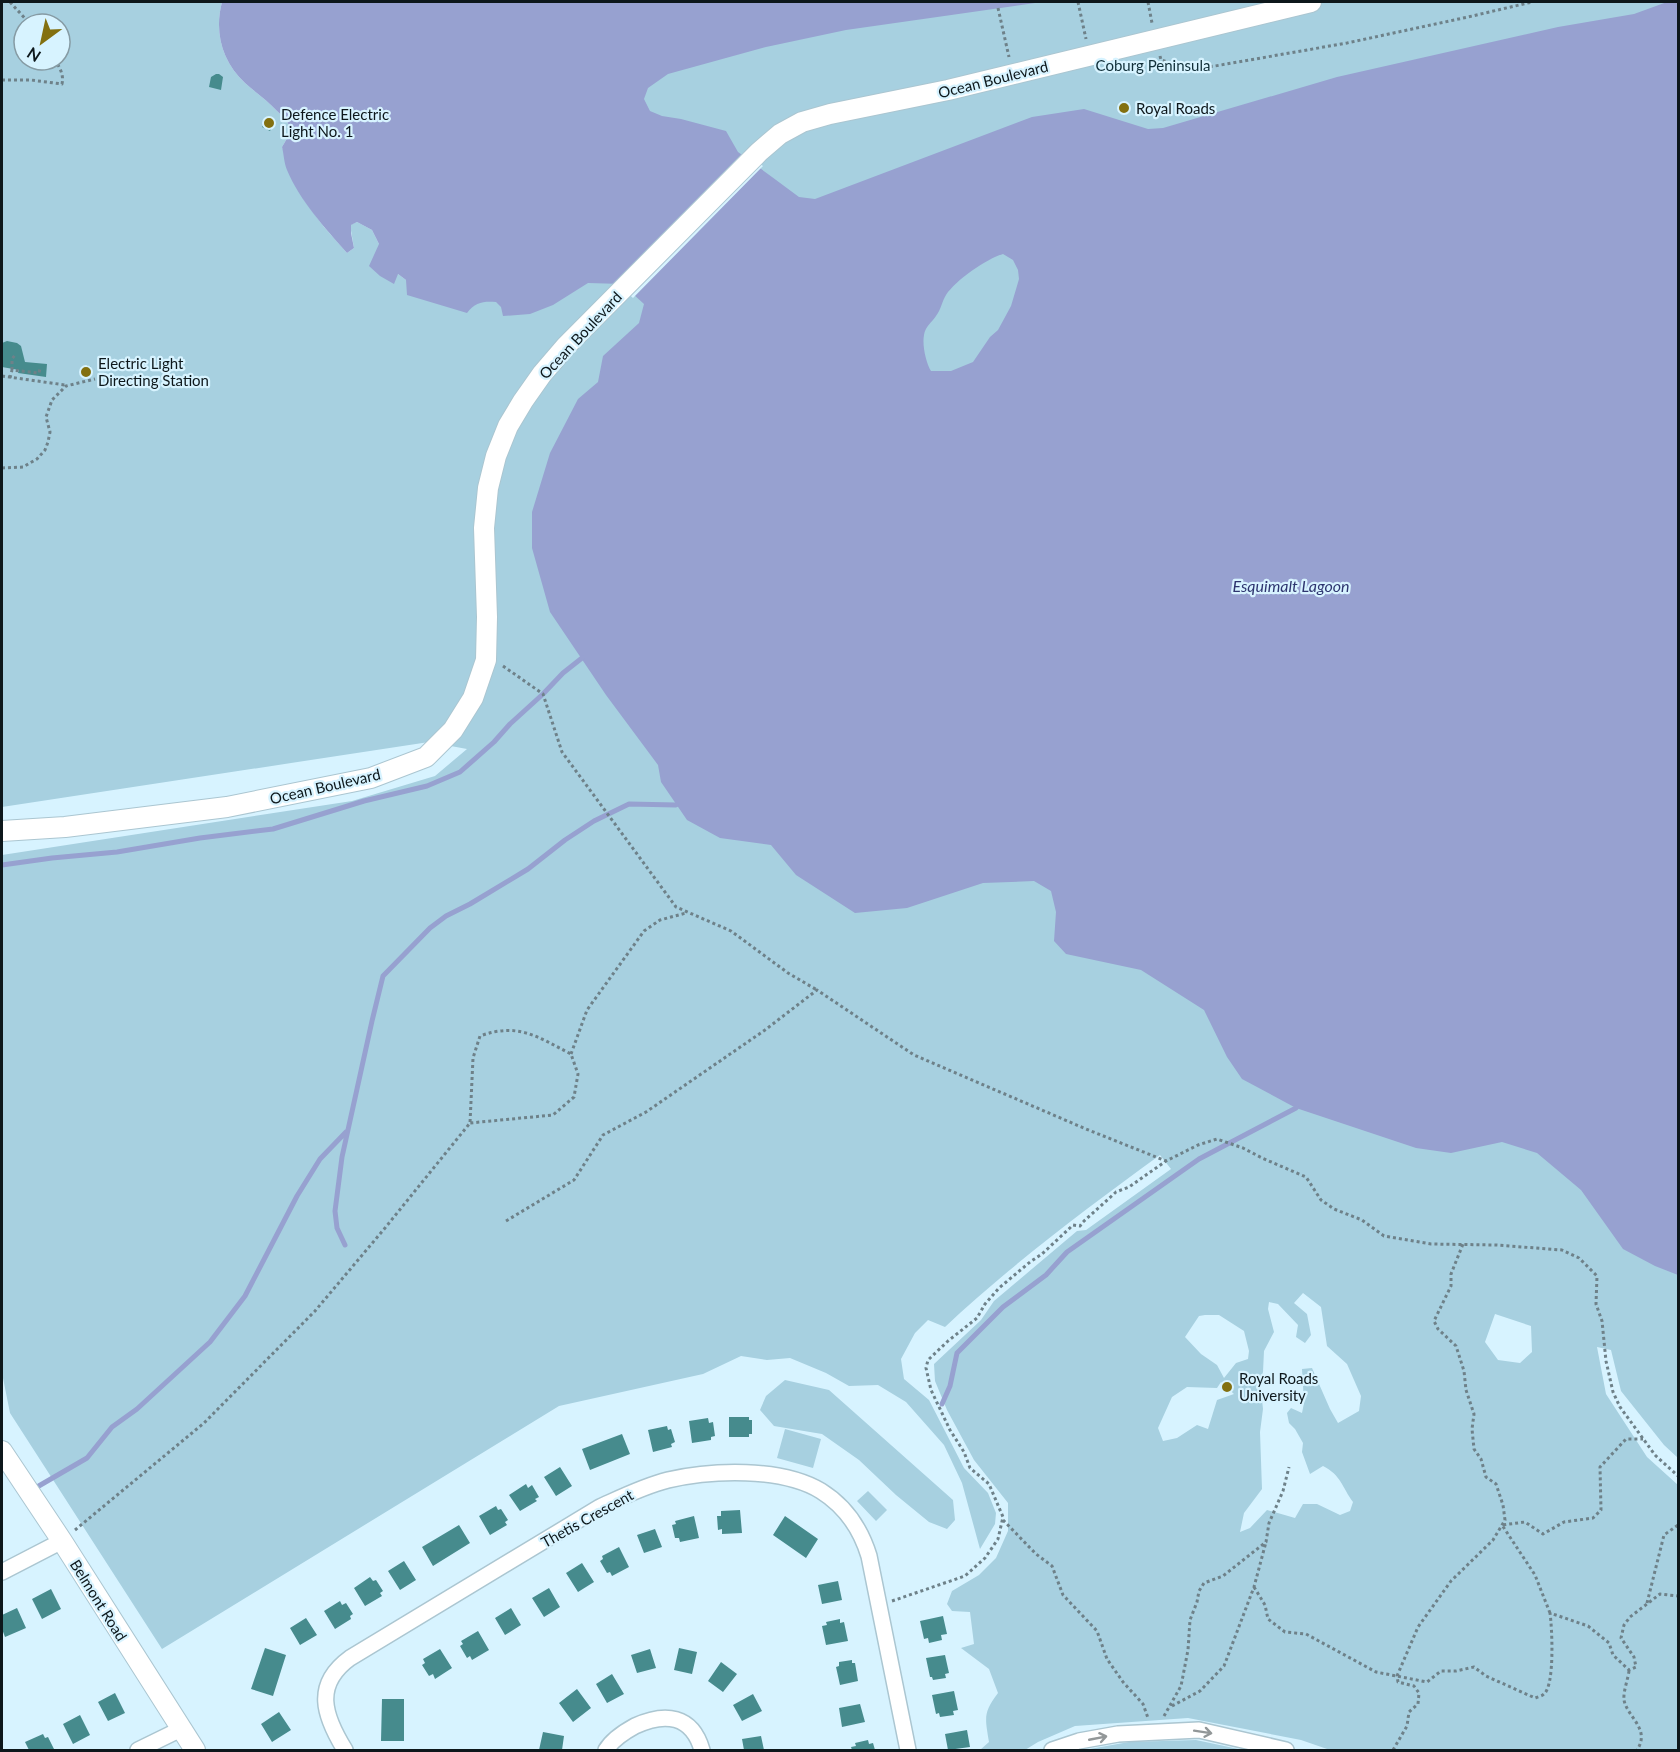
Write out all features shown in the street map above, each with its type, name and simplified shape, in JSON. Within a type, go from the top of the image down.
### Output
[{"type":"street","name":"Ocean Boulevard","points":[[2,831],[65,827],[227,807],[371,778],[426,757],[453,730],[473,698],[486,660],[488,618],[484,528],[488,488],[496,456],[508,426],[542,374],[566,346],[759,152],[780,134],[821,117],[948,90],[1311,2]]},
{"type":"street","name":"Belmont Road","points":[[2,1451],[195,1750]]},
{"type":"street","name":"Thetis Crescent","points":[[345,1750],[328,1719],[324,1703],[326,1689],[331,1678],[339,1666],[350,1658],[622,1496],[668,1480],[705,1475],[752,1473],[778,1476],[821,1491],[848,1515],[858,1528],[869,1556],[908,1750]]},
{"type":"street","points":[[2,1572],[62,1541]]},
{"type":"street","points":[[606,1750],[618,1736],[632,1728],[647,1721],[665,1717],[689,1726],[697,1735],[702,1750]]},
{"type":"street","points":[[138,1750],[181,1729]]},
{"type":"street","points":[[1052,1750],[1118,1734],[1199,1730],[1286,1750]]},
{"type":"path","points":[[1078,2],[1090,55]]},
{"type":"path","points":[[1148,2],[1161,60],[1188,68],[1215,66],[1347,43],[1532,2]]},
{"type":"path","points":[[998,8],[1013,74]]},
{"type":"path","points":[[2,80],[31,80],[62,84],[61,72]]},
{"type":"path","points":[[10,378],[12,360],[15,355]]},
{"type":"path","points":[[12,370],[39,373],[40,368]]},
{"type":"path","points":[[2,376],[66,386],[95,379]]},
{"type":"path","points":[[2,468],[23,467],[41,455],[50,432],[46,417],[48,408],[52,400],[66,386]]},
{"type":"path","points":[[486,655],[543,694],[562,752],[676,907],[731,932],[788,973],[914,1055],[1166,1161]]},
{"type":"path","points":[[470,1123],[553,1115],[574,1097],[578,1074],[571,1054],[587,1010],[645,931],[660,920],[687,912]]},
{"type":"path","points":[[506,1221],[574,1180],[603,1136],[646,1112],[765,1030],[817,990]]},
{"type":"path","points":[[62,1541],[204,1423],[315,1311],[385,1228],[470,1123],[473,1058],[480,1036],[496,1030],[522,1030],[571,1054]]},
{"type":"path","points":[[879,1606],[965,1576],[985,1558],[998,1539],[1003,1520],[989,1484],[970,1467],[931,1390],[926,1368],[928,1360],[977,1318],[985,1304],[999,1288],[1042,1254],[1073,1225],[1080,1226],[1116,1192],[1129,1187],[1166,1161],[1198,1145],[1217,1139],[1243,1148],[1306,1177],[1321,1200],[1334,1209],[1362,1220],[1384,1236],[1431,1244],[1562,1250],[1580,1258],[1597,1276],[1596,1304],[1602,1321],[1606,1361],[1613,1392],[1620,1407],[1655,1455],[1678,1476]]},
{"type":"path","points":[[1393,1750],[1407,1726],[1409,1712],[1418,1704],[1419,1693],[1414,1686],[1398,1682],[1397,1676],[1418,1627],[1451,1581],[1493,1540],[1505,1520],[1496,1484],[1486,1477],[1481,1460],[1474,1449],[1472,1429],[1474,1414],[1456,1346],[1438,1329],[1434,1320],[1451,1286],[1451,1274],[1464,1244]]},
{"type":"path","points":[[1502,1525],[1525,1522],[1543,1534],[1564,1522],[1593,1518],[1601,1510],[1600,1467],[1626,1439],[1643,1439]]},
{"type":"path","points":[[1170,1707],[1200,1691],[1224,1666],[1254,1587],[1269,1523],[1283,1491],[1288,1467]]},
{"type":"path","points":[[1003,1520],[1036,1554],[1052,1566],[1063,1595],[1097,1631],[1107,1659],[1123,1682],[1143,1704],[1152,1732]]},
{"type":"path","points":[[1254,1587],[1265,1605],[1268,1619],[1285,1632],[1306,1634],[1376,1672],[1427,1682],[1441,1671],[1456,1671],[1474,1667],[1486,1676],[1535,1698],[1544,1694],[1550,1683],[1552,1626],[1550,1612],[1535,1575],[1502,1525]]},
{"type":"path","points":[[1647,1604],[1664,1535],[1678,1525]]},
{"type":"path","points":[[1152,1732],[1170,1707],[1181,1686],[1188,1650],[1190,1620],[1199,1591],[1204,1583],[1223,1576],[1266,1542]]},
{"type":"path","points":[[1629,1670],[1636,1667],[1634,1657],[1621,1638],[1624,1625],[1630,1617],[1660,1594],[1678,1596]]},
{"type":"path","points":[[1550,1612],[1588,1626],[1609,1643],[1613,1655],[1629,1670]]},
{"type":"path","points":[[1629,1670],[1624,1701],[1641,1731],[1640,1746],[1637,1750]]},
{"type":"green space","name":"Coburg Peninsula","points":[[2,2],[222,2],[219,24],[226,56],[237,75],[273,107],[288,124],[289,134],[282,147],[304,200],[347,253],[354,248],[350,225],[357,222],[372,230],[398,274],[406,280],[637,2],[1678,2],[1678,1458],[1664,1445],[1621,1391],[1611,1350],[1597,1347],[1606,1394],[1647,1457],[1678,1485],[1678,1750],[1330,1750],[1301,1740],[1188,1718],[1075,1726],[1025,1750],[980,1750],[989,1742],[986,1716],[998,1693],[989,1669],[961,1648],[974,1644],[970,1612],[952,1611],[947,1604],[952,1591],[979,1575],[996,1558],[1008,1531],[1008,1503],[974,1460],[947,1410],[935,1381],[934,1364],[981,1320],[994,1301],[1077,1231],[1086,1230],[1171,1169],[1160,1155],[1023,1259],[945,1327],[928,1320],[915,1333],[901,1359],[904,1379],[929,1400],[964,1468],[988,1493],[996,1513],[995,1524],[980,1549],[962,1483],[944,1445],[906,1402],[878,1385],[849,1386],[826,1373],[790,1358],[767,1360],[741,1356],[703,1374],[559,1406],[162,1649],[10,1413],[2,1373],[2,855],[352,801],[435,776],[467,749],[429,742],[2,807]],"holes":[[[1303,1293],[1321,1307],[1327,1346],[1347,1364],[1361,1396],[1359,1411],[1338,1423],[1312,1368],[1302,1369],[1304,1403],[1302,1413],[1291,1408],[1287,1413],[1289,1423],[1303,1443],[1302,1452],[1310,1474],[1323,1466],[1338,1477],[1353,1502],[1350,1511],[1340,1515],[1317,1504],[1303,1504],[1295,1518],[1267,1510],[1250,1528],[1240,1532],[1244,1513],[1262,1489],[1260,1432],[1263,1409],[1260,1382],[1264,1351],[1274,1332],[1268,1309],[1269,1302],[1278,1304],[1298,1325],[1296,1337],[1305,1343],[1311,1335],[1307,1314],[1294,1303]],[[1495,1314],[1531,1326],[1532,1352],[1520,1363],[1498,1360],[1485,1342]],[[1219,1315],[1244,1331],[1249,1351],[1248,1359],[1236,1363],[1224,1378],[1217,1365],[1201,1354],[1185,1337],[1199,1316]],[[1221,1382],[1234,1394],[1217,1400],[1208,1429],[1197,1425],[1177,1438],[1163,1441],[1158,1428],[1172,1397],[1187,1387],[1217,1388]]]},
{"type":"green space","points":[[785,1380],[829,1390],[953,1500],[955,1520],[947,1529],[929,1522],[859,1460],[822,1434],[774,1426],[760,1410],[766,1396]]},
{"type":"green space","points":[[785,1429],[821,1439],[813,1468],[777,1458]]},
{"type":"green space","points":[[868,1491],[887,1510],[876,1521],[857,1501]]},
{"type":"green space","points":[[1196,1740],[1243,1750],[1084,1750],[1129,1742]]},
{"type":"water","name":"Esquimalt Lagoon","points":[[222,2],[1042,2],[846,30],[766,47],[668,74],[648,88],[644,99],[650,111],[726,131],[738,152],[799,197],[815,199],[1032,117],[1084,109],[1148,129],[1163,128],[1337,77],[1558,27],[1634,14],[1667,2],[1678,2],[1678,1275],[1623,1249],[1581,1190],[1537,1153],[1502,1142],[1451,1153],[1416,1148],[1296,1108],[1242,1079],[1227,1057],[1204,1010],[1141,970],[1066,954],[1054,941],[1056,912],[1051,891],[1034,881],[983,883],[907,908],[855,913],[796,875],[771,845],[720,838],[687,820],[661,782],[658,765],[606,695],[550,612],[532,548],[532,512],[550,453],[578,399],[598,382],[603,356],[639,323],[644,304],[622,284],[588,283],[553,305],[530,314],[503,316],[501,307],[496,302],[480,303],[473,306],[467,313],[407,295],[406,280],[398,274],[394,284],[369,266],[379,244],[372,230],[357,222],[351,225],[354,248],[347,253],[306,203],[285,165],[282,147],[289,134],[288,124],[273,107],[237,75],[231,66],[222,46],[220,13]],"holes":[[[1003,254],[1013,260],[1019,279],[1011,306],[998,330],[990,337],[973,362],[951,371],[931,371],[925,354],[924,335],[927,327],[938,314],[946,295],[964,277],[988,260]]]},
{"type":"pier","points":[[744,152],[763,166],[633,298],[621,287],[612,286]]},
{"type":"building","points":[[216,74],[223,77],[221,90],[209,87],[211,77]]},
{"type":"building","name":"Defence Electric Light No. 1","points":[[270,117],[275,121],[270,131],[262,127]]},
{"type":"building","points":[[7,341],[21,346],[25,362],[47,364],[46,377],[18,373],[19,370],[2,367],[2,343]]},
{"type":"building","name":"Electric Light Directing Station","points":[[87,365],[91,367],[88,377],[81,373]]},
{"type":"building","points":[[729,1417],[749,1417],[749,1420],[752,1420],[752,1434],[749,1434],[749,1437],[729,1437]]},
{"type":"building","points":[[708,1418],[709,1423],[713,1422],[715,1436],[711,1437],[711,1440],[692,1443],[689,1421]]},
{"type":"building","points":[[667,1426],[668,1430],[671,1429],[675,1442],[671,1444],[672,1447],[653,1452],[648,1430]]},
{"type":"building","points":[[622,1434],[630,1454],[590,1470],[582,1449]]},
{"type":"building","points":[[560,1467],[572,1486],[556,1496],[544,1477]]},
{"type":"building","points":[[526,1484],[528,1488],[532,1485],[539,1497],[535,1499],[537,1501],[520,1511],[509,1495]]},
{"type":"building","points":[[496,1506],[498,1510],[501,1509],[508,1520],[505,1522],[507,1525],[490,1535],[479,1516]]},
{"type":"building","points":[[740,1510],[742,1533],[722,1534],[722,1529],[718,1530],[717,1516],[721,1516],[721,1511]]},
{"type":"building","points":[[694,1516],[699,1538],[680,1542],[679,1538],[675,1538],[672,1525],[676,1524],[675,1521]]},
{"type":"building","points":[[785,1516],[818,1539],[806,1558],[773,1535]]},
{"type":"building","points":[[459,1525],[470,1543],[433,1566],[422,1547]]},
{"type":"building","points":[[655,1529],[662,1547],[644,1553],[637,1535]]},
{"type":"building","points":[[619,1547],[629,1567],[612,1576],[610,1572],[607,1573],[600,1561],[603,1559],[602,1556]]},
{"type":"building","points":[[404,1561],[416,1580],[400,1590],[388,1571]]},
{"type":"building","points":[[582,1563],[594,1582],[578,1592],[566,1573]]},
{"type":"building","points":[[370,1577],[373,1581],[376,1580],[383,1591],[380,1593],[382,1596],[365,1606],[354,1588]]},
{"type":"building","points":[[838,1581],[842,1600],[822,1604],[818,1585]]},
{"type":"building","points":[[549,1588],[560,1607],[544,1617],[532,1598]]},
{"type":"building","points":[[51,1589],[61,1609],[42,1619],[32,1599]]},
{"type":"building","points":[[340,1601],[342,1605],[346,1603],[353,1614],[350,1616],[351,1619],[335,1629],[324,1611]]},
{"type":"building","points":[[17,1608],[26,1628],[5,1637],[2,1629],[2,1615]]},
{"type":"building","points":[[511,1608],[521,1625],[505,1635],[495,1618]]},
{"type":"building","points":[[943,1616],[947,1634],[941,1635],[942,1640],[929,1643],[928,1638],[924,1639],[920,1621]]},
{"type":"building","points":[[306,1618],[317,1635],[300,1645],[290,1628]]},
{"type":"building","points":[[840,1619],[840,1623],[844,1622],[848,1641],[826,1645],[822,1626],[827,1625],[826,1622]]},
{"type":"building","points":[[478,1631],[489,1650],[472,1660],[470,1656],[467,1658],[460,1646],[463,1644],[461,1641]]},
{"type":"building","points":[[265,1648],[286,1655],[273,1696],[251,1689]]},
{"type":"building","points":[[679,1648],[697,1652],[692,1674],[674,1670]]},
{"type":"building","points":[[440,1649],[452,1668],[435,1679],[433,1674],[429,1676],[422,1665],[425,1663],[423,1659]]},
{"type":"building","points":[[650,1649],[656,1668],[637,1673],[631,1655]]},
{"type":"building","points":[[945,1655],[949,1673],[945,1674],[946,1678],[933,1680],[930,1677],[926,1658]]},
{"type":"building","points":[[852,1660],[852,1663],[855,1663],[858,1681],[840,1685],[836,1667],[839,1666],[839,1662]]},
{"type":"building","points":[[721,1662],[737,1674],[723,1692],[708,1681]]},
{"type":"building","points":[[612,1674],[624,1694],[607,1703],[596,1684]]},
{"type":"building","points":[[577,1689],[591,1708],[573,1722],[559,1703]]},
{"type":"building","points":[[954,1691],[958,1710],[953,1711],[954,1715],[940,1717],[939,1713],[936,1714],[932,1695]]},
{"type":"building","points":[[115,1693],[125,1713],[108,1721],[98,1702]]},
{"type":"building","points":[[753,1694],[762,1711],[742,1721],[733,1705]]},
{"type":"building","points":[[382,1699],[404,1699],[404,1741],[381,1741]]},
{"type":"building","points":[[860,1704],[865,1722],[842,1727],[839,1708]]},
{"type":"building","points":[[279,1712],[291,1730],[272,1742],[261,1724]]},
{"type":"building","points":[[80,1715],[90,1735],[73,1744],[63,1724]]},
{"type":"building","points":[[967,1730],[970,1747],[948,1750],[945,1734]]},
{"type":"building","points":[[543,1732],[564,1736],[562,1750],[539,1750]]},
{"type":"building","points":[[43,1734],[45,1738],[48,1737],[54,1749],[29,1750],[25,1742]]},
{"type":"building","points":[[761,1736],[764,1750],[744,1750],[742,1739]]},
{"type":"building","points":[[868,1740],[869,1744],[873,1743],[875,1750],[852,1750],[851,1747],[856,1746],[855,1743]]},
{"type":"waterway","points":[[2,865],[117,852],[273,829],[364,801],[427,786],[460,772],[494,742],[563,673],[582,658]]},
{"type":"waterway","points":[[345,1245],[337,1228],[335,1211],[342,1157],[383,976],[430,928],[446,916],[528,869],[594,821],[629,804],[676,805]]},
{"type":"waterway","points":[[942,1404],[950,1386],[957,1353],[1003,1307],[1046,1275],[1067,1252],[1199,1159],[1296,1108]]},
{"type":"waterway","points":[[37,1487],[87,1458],[112,1427],[137,1409],[210,1342],[245,1296],[297,1196],[320,1159],[346,1132]]},
{"type":"place","name":"Royal Roads","points":[[1124,108]]},
{"type":"place","name":"Defence Electric Light No. 1","points":[[269,123]]},
{"type":"place","name":"Electric Light Directing Station","points":[[86,372]]},
{"type":"place","name":"Royal Roads University","points":[[1227,1387]]}]
